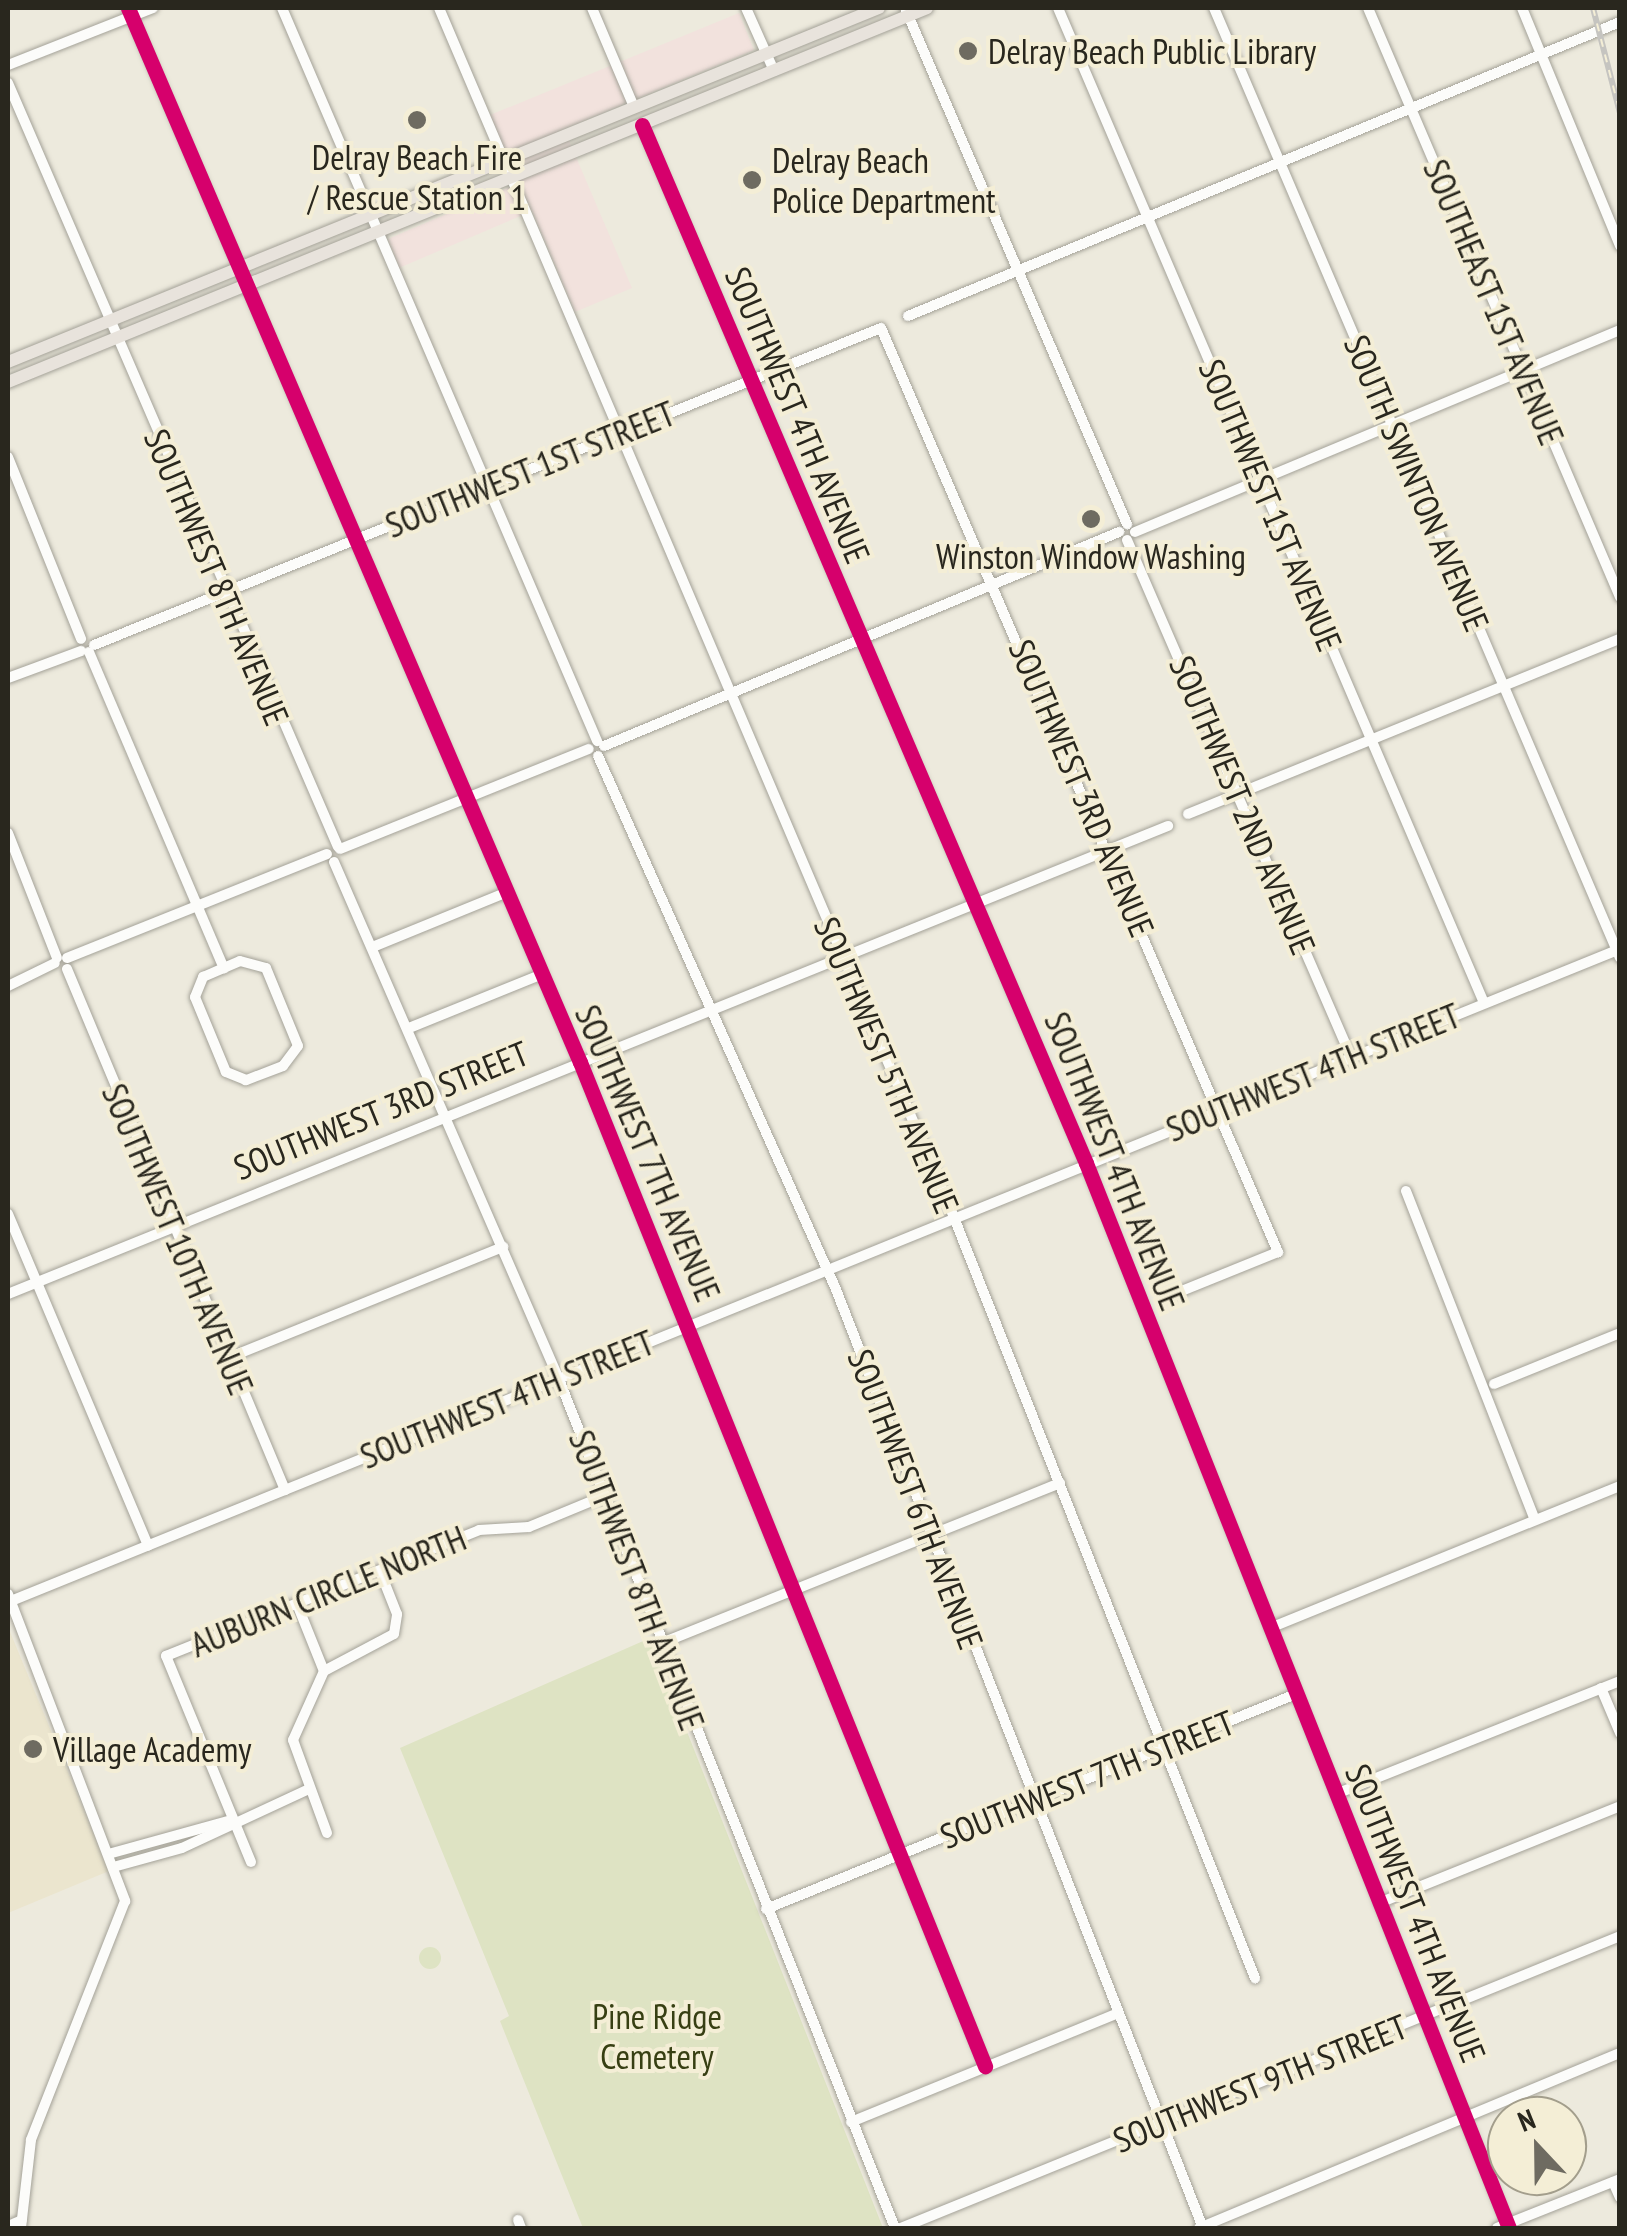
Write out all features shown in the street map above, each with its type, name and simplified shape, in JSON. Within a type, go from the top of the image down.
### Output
[{"type":"main road","points":[[8,362],[879,8]]},
{"type":"main road","points":[[8,382],[774,71],[906,11],[928,8]]},
{"type":"main road","points":[[642,125],[675,90]]},
{"type":"main road","points":[[605,140],[634,107]]},
{"type":"street","points":[[8,65],[130,12],[153,8]]},
{"type":"street","name":"SOUTHWEST 6TH AVENUE","points":[[282,8],[822,1271],[1201,2228]]},
{"type":"street","name":"SOUTHWEST 5TH AVENUE","points":[[438,8],[952,1216],[1255,1978]]},
{"type":"street","points":[[592,8],[634,107]]},
{"type":"street","points":[[746,8],[774,71]]},
{"type":"street","name":"SOUTHWEST 1ST AVENUE","points":[[1058,8],[1484,1003]]},
{"type":"street","name":"SOUTH SWINTON AVENUE","points":[[1214,8],[1618,952]]},
{"type":"street","name":"SOUTHEAST 1ST AVENUE","points":[[1368,8],[1620,596]]},
{"type":"street","points":[[1522,8],[1620,246]]},
{"type":"street","name":"SOUTHWEST 2ND AVENUE","points":[[906,11],[1351,1057]]},
{"type":"street","name":"SOUTHWEST 7TH AVENUE","points":[[130,12],[580,1062],[984,2066]]},
{"type":"street","points":[[908,316],[1620,22]]},
{"type":"street","name":"SOUTHWEST 8TH AVENUE","points":[[8,83],[558,1377],[850,2122],[898,2228]]},
{"type":"street","name":"SOUTHWEST 4TH AVENUE","points":[[642,125],[1086,1163],[1466,2117],[1504,2227]]},
{"type":"street","name":"SOUTHWEST 1ST STREET","points":[[8,678],[882,328]]},
{"type":"street","name":"SOUTHWEST 3RD AVENUE","points":[[882,328],[996,585],[1278,1252],[1170,1296]]},
{"type":"street","points":[[8,986],[1156,523],[1620,330]]},
{"type":"street","points":[[8,457],[224,968]]},
{"type":"street","points":[[1188,814],[1620,639]]},
{"type":"street","name":"SOUTHWEST 3RD STREET","points":[[8,1294],[1168,826]]},
{"type":"street","name":"SOUTHWEST 10TH AVENUE","points":[[8,833],[285,1490]]},
{"type":"street","points":[[374,946],[505,893]]},
{"type":"street","name":"SOUTHWEST 4TH STREET","points":[[9,1597],[148,1546],[952,1216],[1618,952]]},
{"type":"street","points":[[254,961],[270,974],[297,1038],[283,1066],[246,1080],[222,1066],[195,996],[204,978],[224,968],[254,961]]},
{"type":"street","points":[[410,1028],[540,975]]},
{"type":"street","points":[[1406,1191],[1536,1520]]},
{"type":"street","points":[[8,1214],[148,1546]]},
{"type":"street","points":[[228,1358],[503,1247]]},
{"type":"street","points":[[1494,1384],[1620,1332]]},
{"type":"street","points":[[662,1642],[1060,1483]]},
{"type":"street","points":[[1270,1628],[1620,1486]]},
{"type":"street","name":"AUBURN CIRCLE NORTH","points":[[234,1820],[166,1656],[479,1530],[528,1527],[604,1496]]},
{"type":"street","points":[[327,1833],[293,1740],[324,1671],[394,1634],[397,1614],[380,1571]]},
{"type":"street","points":[[8,2226],[21,2224],[31,2140],[120,1928],[117,1866],[9,1597]]},
{"type":"street","points":[[297,1604],[324,1671]]},
{"type":"street","points":[[1336,1794],[1620,1681]]},
{"type":"street","points":[[1601,1688],[1620,1734]]},
{"type":"street","name":"SOUTHWEST 7TH STREET","points":[[766,1909],[1296,1694]]},
{"type":"street","points":[[117,1866],[182,1848],[234,1820],[309,1789]]},
{"type":"street","points":[[1379,1904],[1620,1806]]},
{"type":"street","points":[[112,1853],[234,1820]]},
{"type":"street","points":[[234,1820],[251,1862]]},
{"type":"street","name":"SOUTHWEST 9TH STREET","points":[[898,2228],[1620,1936]]},
{"type":"street","points":[[850,2122],[1116,2014]]},
{"type":"street","points":[[1201,2228],[1620,2053]]},
{"type":"street","points":[[1504,2227],[1616,2180],[1620,2198]]},
{"type":"shaded area","points":[[739,13],[754,50],[564,129],[632,288],[575,312],[532,211],[399,268],[388,239],[519,183],[490,115]]},
{"type":"shaded area","name":"Village Academy","points":[[8,1627],[109,1871],[8,1913]]},
{"type":"green space","name":"Pine Ridge Cemetery","points":[[650,1638],[883,2228],[583,2228],[500,2021],[509,2016],[400,1748]]},
{"type":"green space","points":[[430,1947],[438,1950],[438,1966],[430,1969],[422,1966],[419,1958],[422,1950]]},
{"type":"railway","points":[[1593,8],[1620,113]]},
{"type":"cycle path","points":[[128,8],[580,1062],[985,2066]]},
{"type":"cycle path","points":[[642,125],[1086,1163],[1509,2228]]},
{"type":"place","name":"Delray Beach Public Library","points":[[968,51]]},
{"type":"place","name":"Delray Beach Fire / Rescue Station 1","points":[[417,120]]},
{"type":"place","name":"Delray Beach Police Department","points":[[752,180]]},
{"type":"place","name":"Winston Window Washing","points":[[1091,519]]},
{"type":"place","name":"Village Academy","points":[[33,1749]]}]
